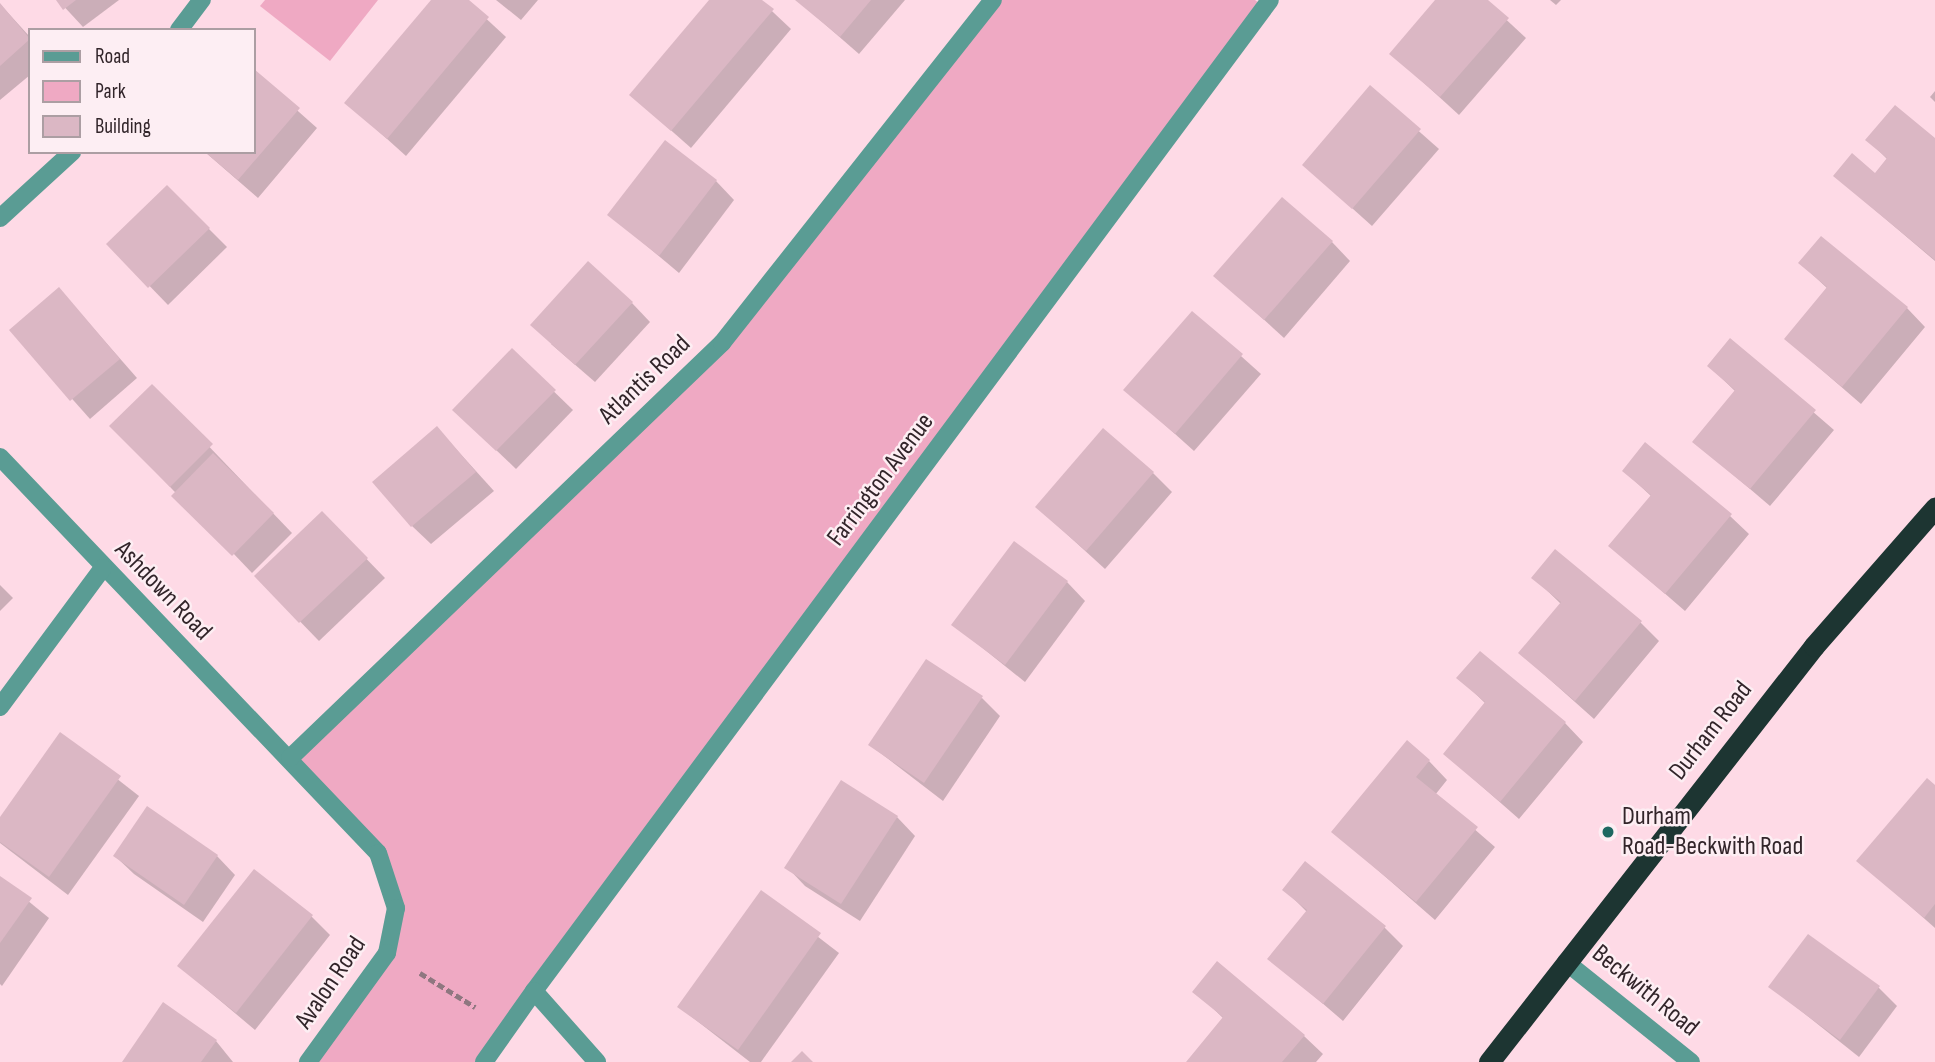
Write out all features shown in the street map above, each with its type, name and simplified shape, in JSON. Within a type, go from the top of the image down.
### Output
[{"type":"highway","name":"Durham Road","points":[[1489,1062],[1814,646],[1935,508]]},
{"type":"street","points":[[181,28],[202,0]]},
{"type":"street","name":"Atlantis Road","points":[[290,758],[722,343],[993,0]]},
{"type":"street","name":"Farrington Avenue","points":[[484,1062],[1270,0]]},
{"type":"street","points":[[0,218],[70,154]]},
{"type":"street","name":"Ashdown Road","points":[[0,457],[103,568],[290,758]]},
{"type":"street","points":[[0,707],[103,568]]},
{"type":"street","name":"Avalon Road","points":[[290,758],[378,853],[396,908],[387,953],[308,1062]]},
{"type":"street","name":"Beckwith Road","points":[[1566,962],[1691,1062]]},
{"type":"street","points":[[534,991],[597,1062]]},
{"type":"path","points":[[387,953],[508,1028]]},
{"type":"green space","points":[[265,0],[378,0],[330,61],[260,6]]},
{"type":"green space","points":[[993,0],[1255,0],[1264,7],[484,1062],[308,1062],[387,953],[396,908],[378,853],[290,758],[722,343]]},
{"type":"building","points":[[56,0],[76,0],[63,10]]},
{"type":"building","points":[[431,0],[469,0],[489,17],[387,139],[344,103]]},
{"type":"building","points":[[709,0],[762,0],[774,9],[671,131],[629,95]]},
{"type":"building","points":[[795,0],[871,0],[840,37]]},
{"type":"building","points":[[1435,0],[1488,0],[1509,18],[1440,97],[1389,54]]},
{"type":"building","points":[[0,3],[28,37],[28,41],[0,66]]},
{"type":"building","points":[[256,71],[300,108],[238,180],[207,154],[256,154]]},
{"type":"building","points":[[1370,85],[1421,129],[1352,209],[1302,165]]},
{"type":"building","points":[[1895,105],[1935,138],[1935,260],[1833,176],[1852,153],[1875,173],[1887,158],[1865,140]]},
{"type":"building","points":[[665,140],[717,180],[659,256],[607,215]]},
{"type":"building","points":[[167,185],[210,228],[148,288],[106,244]]},
{"type":"building","points":[[1282,197],[1333,241],[1264,320],[1213,276]]},
{"type":"building","points":[[1821,236],[1908,307],[1842,387],[1784,339],[1827,287],[1798,263]]},
{"type":"building","points":[[588,261],[633,302],[575,365],[530,325]]},
{"type":"building","points":[[59,287],[120,359],[70,401],[9,330]]},
{"type":"building","points":[[1192,311],[1243,354],[1175,434],[1123,390]]},
{"type":"building","points":[[1730,338],[1816,410],[1750,489],[1692,442],[1735,390],[1707,366]]},
{"type":"building","points":[[512,348],[556,390],[496,451],[452,410]]},
{"type":"building","points":[[152,384],[213,444],[170,487],[109,426]]},
{"type":"building","points":[[437,426],[476,472],[411,527],[372,482]]},
{"type":"building","points":[[1103,428],[1154,472],[1086,551],[1035,507]]},
{"type":"building","points":[[1645,442],[1732,514],[1665,594],[1608,546],[1651,495],[1622,471]]},
{"type":"building","points":[[213,453],[274,513],[232,556],[171,496]]},
{"type":"building","points":[[322,511],[368,558],[299,623],[254,576]]},
{"type":"building","points":[[1014,541],[1068,581],[1005,665],[951,625]]},
{"type":"building","points":[[1555,549],[1642,621],[1575,701],[1518,653],[1561,602],[1531,578]]},
{"type":"building","points":[[1480,651],[1566,722],[1500,802],[1443,754],[1485,702],[1456,678]]},
{"type":"building","points":[[926,659],[983,696],[924,783],[868,745]]},
{"type":"building","points":[[60,732],[121,776],[49,877],[0,842],[0,817]]},
{"type":"building","points":[[1407,740],[1430,760],[1416,777],[1478,827],[1416,902],[1331,832]]},
{"type":"building","points":[[1927,778],[1935,785],[1935,904],[1924,918],[1856,861]]},
{"type":"building","points":[[841,780],[898,816],[841,904],[784,868]]},
{"type":"building","points":[[147,806],[218,855],[184,905],[113,856]]},
{"type":"building","points":[[1305,861],[1386,926],[1323,1004],[1267,959],[1307,910],[1282,890]]},
{"type":"building","points":[[254,869],[313,915],[236,1013],[177,966]]},
{"type":"building","points":[[0,876],[32,898],[0,943]]},
{"type":"building","points":[[761,890],[821,933],[738,1050],[677,1007]]},
{"type":"building","points":[[1808,934],[1880,986],[1840,1040],[1768,987]]},
{"type":"building","points":[[1217,961],[1305,1035],[1282,1062],[1186,1062],[1223,1017],[1192,992]]},
{"type":"building","points":[[163,1002],[217,1040],[201,1062],[122,1062]]},
{"type":"building","points":[[802,1051],[813,1062],[791,1062]]},
{"type":"place","name":"Durham Road-Beckwith Road","points":[[1608,832]]}]
